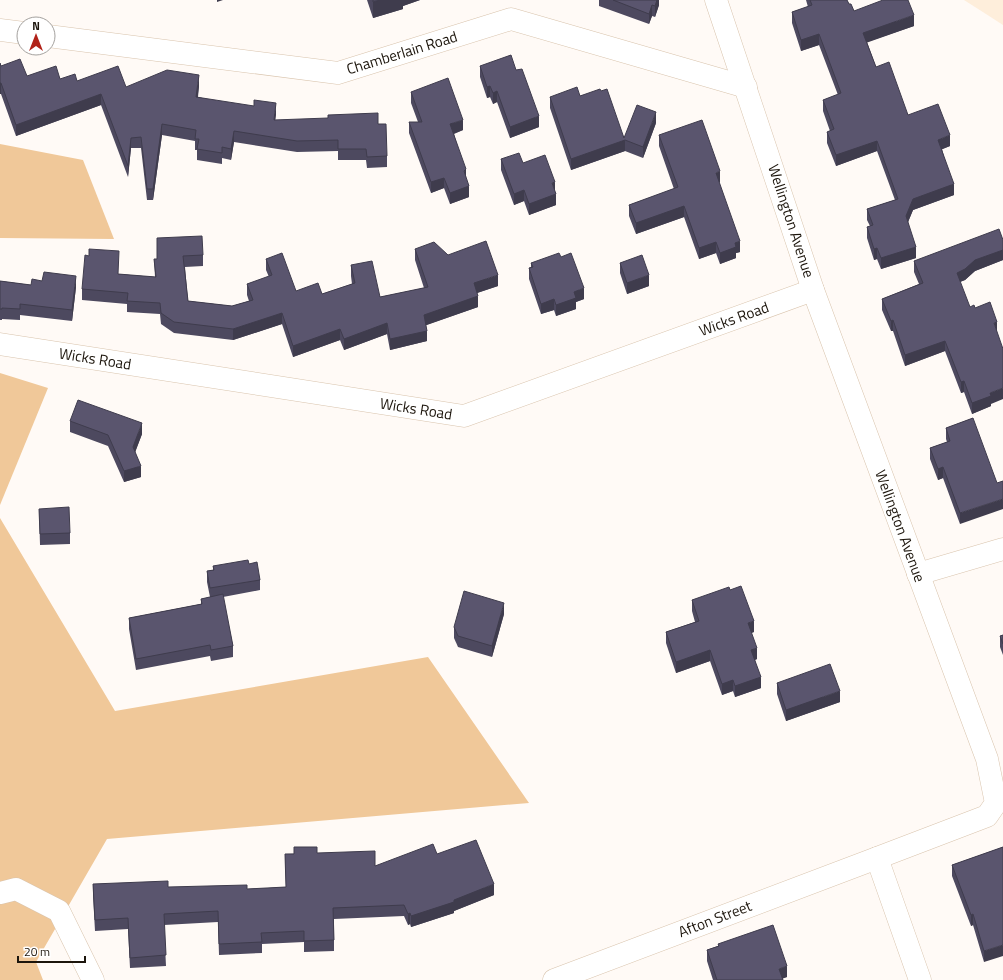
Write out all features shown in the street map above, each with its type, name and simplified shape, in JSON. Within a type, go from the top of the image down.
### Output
[{"type":"street","name":"Wellington Avenue","points":[[716,0],[813,290],[987,759],[996,803],[987,816],[877,858]]},
{"type":"street","name":"Chamberlain Road","points":[[56,37],[338,73],[511,19],[746,87]]},
{"type":"street","points":[[0,30],[16,32]]},
{"type":"street","name":"Wicks Road","points":[[0,344],[464,416],[813,290]]},
{"type":"street","points":[[918,574],[1003,549]]},
{"type":"street","points":[[877,858],[920,980]]},
{"type":"street","name":"Afton Street","points":[[554,980],[877,858]]},
{"type":"street","points":[[0,893],[16,889],[60,911],[93,980]]},
{"type":"shaded area","points":[[964,0],[1003,0],[1003,25],[986,14]]},
{"type":"shaded area","points":[[0,144],[83,160],[114,239],[0,238]]},
{"type":"shaded area","points":[[0,373],[48,388],[0,505]]},
{"type":"shaded area","points":[[0,518],[115,711],[428,657],[529,803],[107,839],[36,962],[43,980],[0,980]]},
{"type":"building","points":[[613,0],[657,0],[655,6],[652,5],[649,14]]},
{"type":"building","points":[[810,0],[847,0],[849,4],[851,4],[854,11],[883,0],[908,0],[914,15],[863,33],[876,67],[889,62],[908,115],[938,104],[950,135],[938,140],[954,184],[913,199],[906,216],[916,247],[881,258],[877,248],[874,249],[867,227],[873,225],[867,209],[898,199],[877,141],[836,155],[827,132],[834,129],[823,100],[841,93],[819,34],[801,40],[792,12],[812,5]]},
{"type":"building","points":[[511,55],[516,70],[522,69],[539,116],[510,127],[497,91],[493,93],[490,86],[487,87],[480,66]]},
{"type":"building","points":[[20,59],[27,76],[56,66],[60,79],[75,74],[77,81],[118,66],[126,87],[167,70],[199,75],[196,97],[254,106],[254,100],[276,103],[274,120],[328,118],[328,115],[378,113],[378,124],[386,124],[387,156],[367,157],[366,149],[338,149],[338,140],[297,141],[234,131],[231,149],[222,147],[222,153],[197,149],[199,139],[195,139],[196,130],[162,124],[153,189],[147,189],[141,137],[131,138],[128,166],[101,94],[16,125],[0,83],[0,63],[1,66]]},
{"type":"building","points":[[448,78],[463,120],[450,124],[466,169],[464,171],[469,186],[450,193],[444,178],[431,182],[409,122],[422,122],[411,92]]},
{"type":"building","points":[[577,87],[580,96],[600,89],[601,91],[607,89],[624,138],[637,105],[656,112],[643,147],[625,140],[571,159],[550,97]]},
{"type":"building","points":[[702,120],[720,171],[716,173],[740,241],[735,243],[736,247],[720,253],[716,242],[699,248],[684,206],[636,223],[629,205],[678,187],[659,135]]},
{"type":"building","points":[[519,153],[523,163],[545,155],[555,182],[552,183],[556,194],[529,204],[524,190],[514,194],[501,159]]},
{"type":"building","points":[[999,229],[1003,240],[1003,250],[975,260],[965,269],[957,273],[970,307],[974,305],[975,308],[990,302],[997,322],[994,323],[1003,349],[1003,388],[990,393],[991,396],[972,403],[964,381],[961,382],[945,341],[905,355],[893,320],[891,321],[882,299],[923,283],[914,261]]},
{"type":"building","points":[[202,236],[203,255],[183,256],[188,301],[232,306],[253,300],[247,284],[272,275],[266,259],[282,253],[296,291],[318,283],[322,294],[355,283],[351,265],[372,261],[380,297],[428,287],[415,249],[434,242],[448,255],[486,241],[498,275],[474,283],[478,296],[424,315],[427,331],[390,339],[387,323],[344,339],[340,329],[293,346],[282,313],[233,329],[174,322],[161,313],[160,303],[127,301],[128,293],[82,289],[85,255],[89,256],[89,249],[119,251],[118,274],[156,277],[154,259],[157,259],[157,238]]},
{"type":"building","points":[[559,253],[561,257],[571,253],[584,288],[574,292],[576,298],[556,305],[554,299],[541,304],[529,268],[533,267],[531,263]]},
{"type":"building","points":[[642,255],[649,275],[627,283],[620,263]]},
{"type":"building","points":[[44,272],[76,276],[72,310],[20,304],[20,309],[0,309],[0,281],[31,285],[32,279],[42,281]]},
{"type":"building","points":[[78,400],[142,423],[133,447],[141,466],[124,471],[108,435],[70,421]]},
{"type":"building","points":[[973,418],[997,483],[1003,481],[1003,499],[960,513],[943,467],[938,469],[930,448],[950,441],[946,428]]},
{"type":"building","points":[[69,507],[70,533],[40,534],[39,509]]},
{"type":"building","points":[[248,560],[249,564],[257,562],[260,580],[210,588],[207,571],[214,570],[213,566]]},
{"type":"building","points":[[741,586],[754,621],[748,623],[757,648],[751,650],[761,677],[735,686],[733,680],[722,684],[710,650],[676,662],[666,632],[699,621],[692,600],[729,587],[730,590]]},
{"type":"building","points":[[464,591],[504,603],[492,646],[458,636],[454,627]]},
{"type":"building","points":[[223,594],[233,646],[211,650],[210,645],[136,659],[129,618],[202,604],[201,599]]},
{"type":"building","points":[[1003,635],[1003,644],[1000,636]]},
{"type":"building","points":[[830,664],[840,691],[786,710],[777,683]]},
{"type":"building","points":[[476,840],[494,884],[454,900],[454,902],[411,916],[410,913],[408,914],[404,905],[333,908],[334,940],[304,941],[304,931],[261,933],[262,942],[219,944],[218,911],[164,914],[166,955],[130,958],[128,918],[95,920],[93,884],[168,881],[168,887],[247,885],[247,889],[286,887],[285,854],[294,854],[294,847],[317,847],[317,853],[375,851],[375,866],[433,844],[437,854]]},
{"type":"building","points":[[1003,847],[1003,945],[984,951],[973,914],[971,915],[952,865]]},
{"type":"building","points":[[773,925],[787,966],[779,969],[783,980],[717,980],[707,950],[719,946],[718,944]]}]
